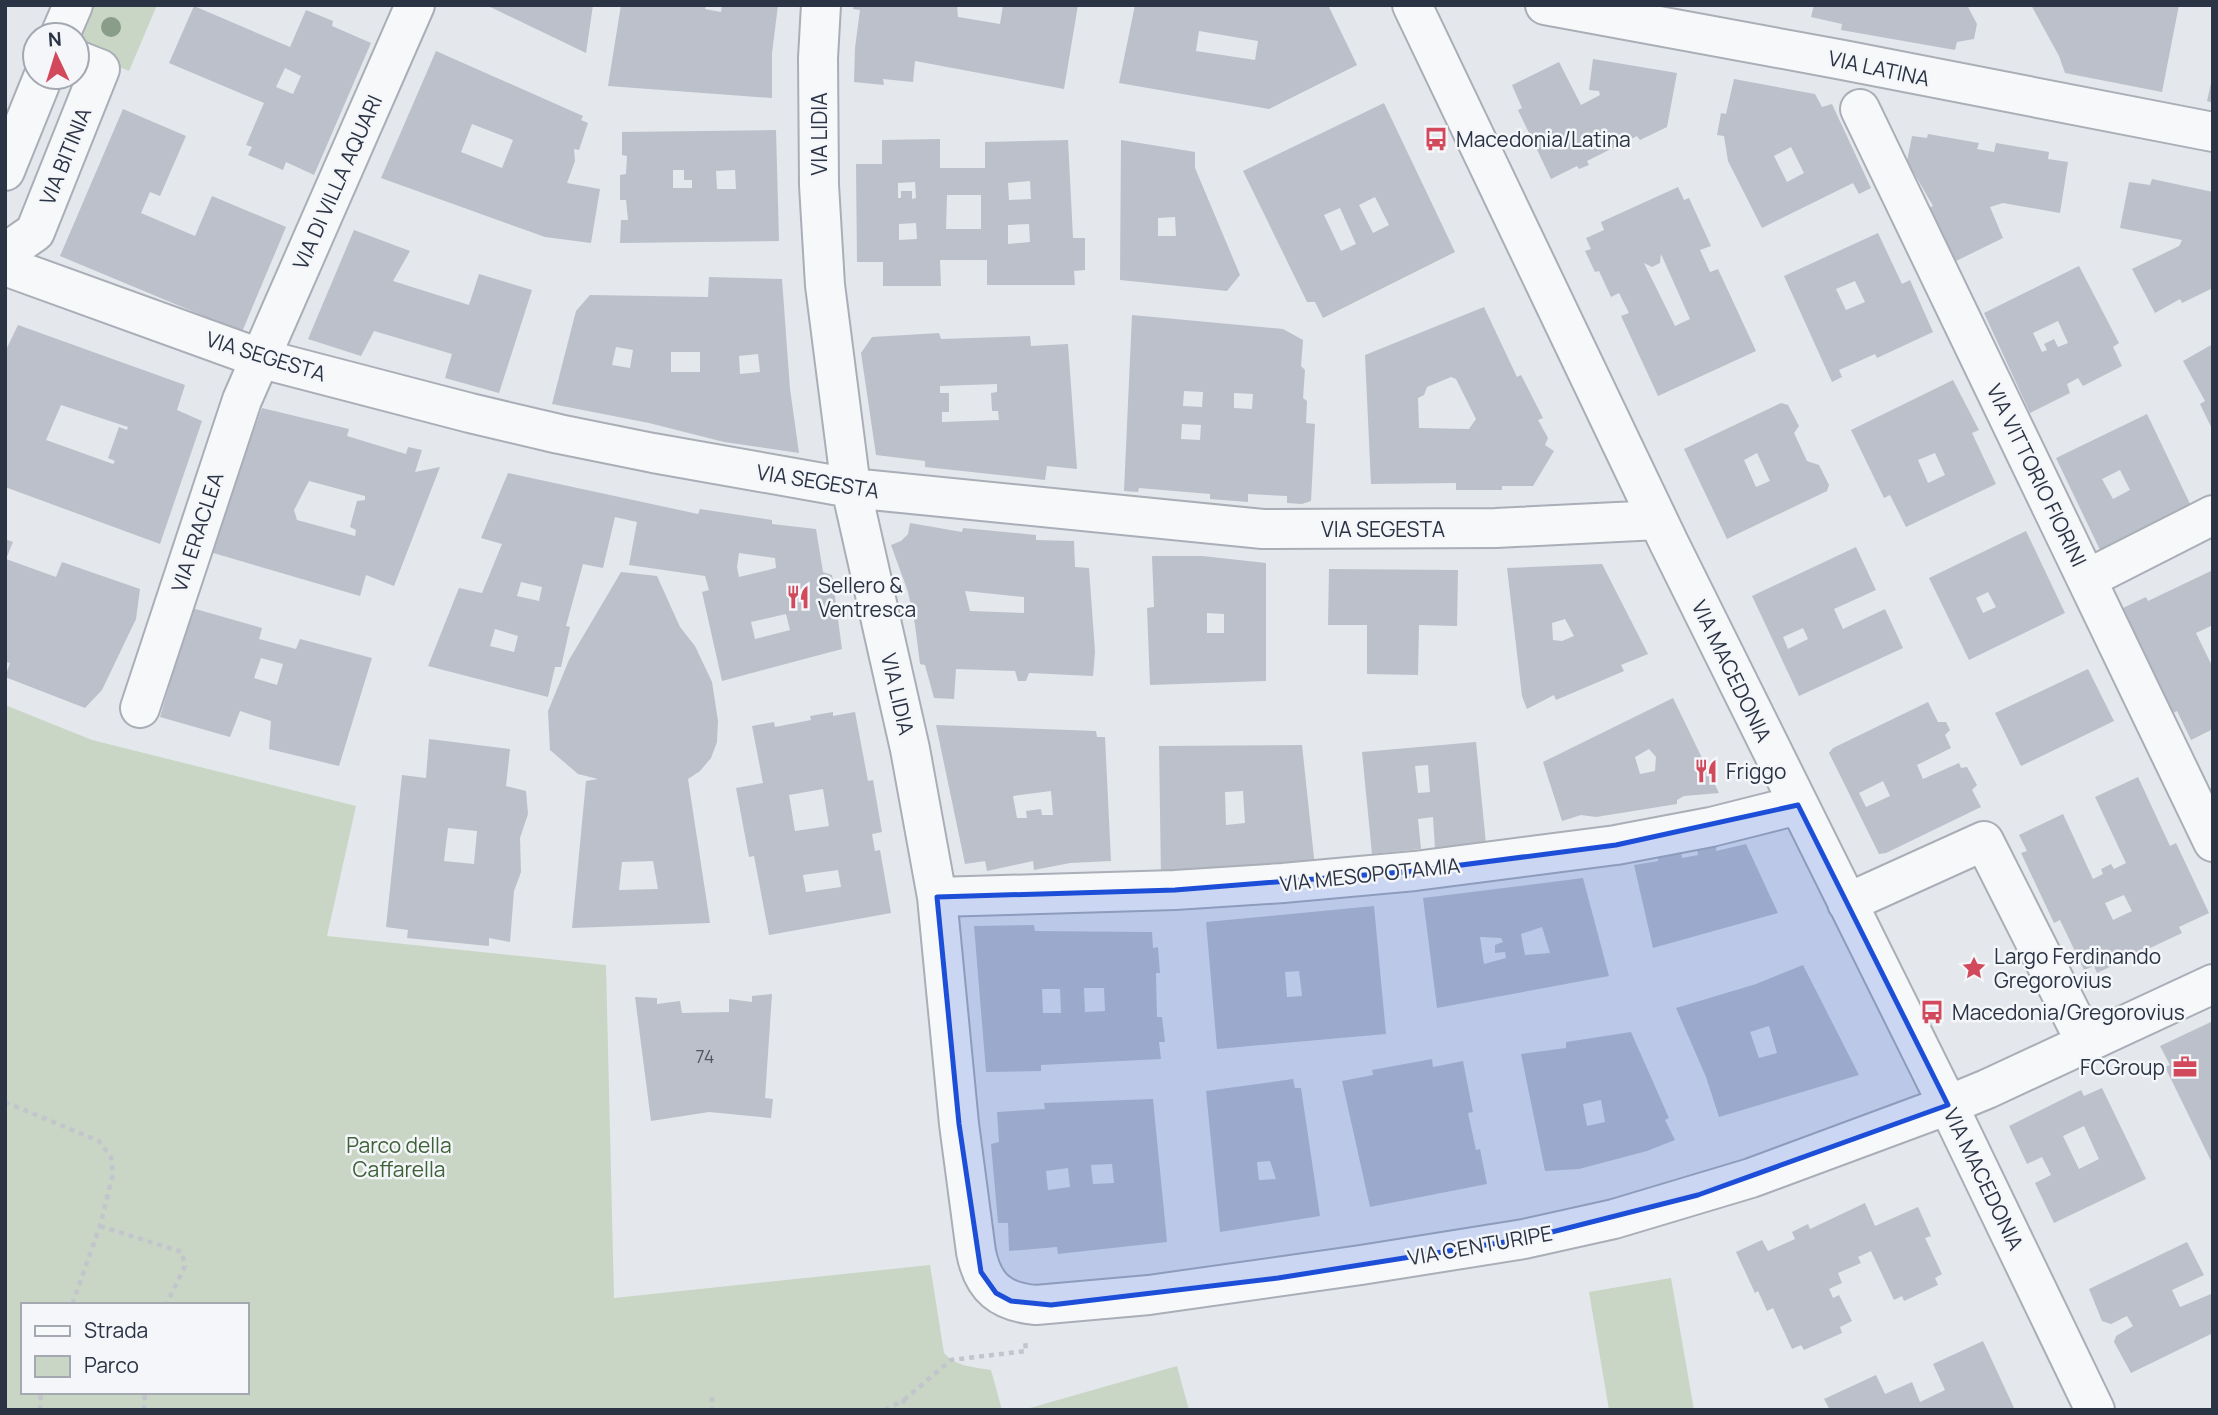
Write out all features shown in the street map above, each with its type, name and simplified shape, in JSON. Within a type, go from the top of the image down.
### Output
[{"type":"street","name":"VIA DI VILLA AQUARI","points":[[259,358],[415,5]]},
{"type":"street","name":"VIA LIDIA","points":[[821,5],[818,58],[819,185],[824,273],[851,488],[910,749],[937,897],[959,1124],[975,1252],[981,1272],[996,1293]]},
{"type":"street","name":"VIA MACEDONIA","points":[[1412,5],[1658,520],[1948,1105],[2095,1410]]},
{"type":"street","name":"VIA LATINA","points":[[1545,5],[2213,132]]},
{"type":"street","name":"VIA BITINIA","points":[[5,253],[35,232],[100,69],[91,65]]},
{"type":"street","points":[[5,171],[37,91]]},
{"type":"street","name":"VIA VITTORIO FIORINI","points":[[1860,109],[2213,842]]},
{"type":"street","name":"VIA SEGESTA","points":[[5,266],[259,358],[470,413],[571,436],[851,488],[1263,529],[1471,529],[1658,520]]},
{"type":"street","name":"VIA ERACLEA","points":[[140,708],[230,433],[259,358]]},
{"type":"street","points":[[2087,579],[2213,515]]},
{"type":"street","name":"VIA MESOPOTAMIA","points":[[937,897],[1188,890],[1415,871],[1616,845],[1711,827],[1798,805]]},
{"type":"street","points":[[1847,903],[1984,841],[2085,1042]]},
{"type":"street","name":"VIA CENTURIPE","points":[[996,1293],[1022,1304],[1036,1306],[1149,1295],[1524,1239],[1669,1204],[1751,1178],[1948,1105],[2213,984]]},
{"type":"path","points":[[5,1102],[99,1141],[111,1157],[113,1174],[100,1226],[73,1303]]},
{"type":"path","points":[[100,1226],[181,1252],[185,1266],[167,1303]]},
{"type":"path","points":[[885,1410],[904,1400],[951,1360],[984,1357]]},
{"type":"path","points":[[712,1397],[712,1410]]},
{"type":"path","points":[[902,1410],[904,1400]]},
{"type":"highlighted area","points":[[1798,805],[1948,1105],[1698,1195],[1524,1239],[1278,1278],[1051,1305],[1011,1301],[996,1293],[981,1272],[959,1124],[937,897],[1175,890],[1415,871],[1616,845]]},
{"type":"green space","points":[[89,5],[157,5],[129,71],[91,55],[91,21],[83,21]]},
{"type":"green space","name":"Parco della Caffarella","points":[[5,705],[92,740],[356,806],[327,936],[606,965],[614,1298],[930,1265],[944,1353],[960,1364],[991,1370],[1002,1410],[5,1410]]},
{"type":"green space","points":[[1671,1278],[1694,1410],[1609,1410],[1589,1292]]},
{"type":"green space","points":[[1177,1366],[1189,1410],[1023,1410]]},
{"type":"building","points":[[486,5],[593,5],[586,53]]},
{"type":"building","points":[[621,5],[706,5],[705,9],[721,12],[722,5],[778,5],[772,53],[772,98],[608,86]]},
{"type":"building","points":[[854,5],[957,5],[958,17],[1000,24],[1003,5],[1078,5],[1064,89],[915,61],[913,82],[883,79],[884,85],[854,82],[860,10],[853,9]]},
{"type":"building","points":[[1135,5],[1328,5],[1357,65],[1269,109],[1119,83]],"holes":[[[1199,31],[1258,41],[1255,60],[1196,51]]]},
{"type":"building","points":[[1814,5],[1967,5],[1977,24],[1974,39],[1957,42],[1955,50],[1841,30],[1842,24],[1811,17]]},
{"type":"building","points":[[2031,5],[2179,5],[2162,92],[2065,73],[2059,56]]},
{"type":"building","points":[[194,6],[290,47],[306,10],[333,21],[332,26],[371,43],[314,175],[286,162],[283,170],[248,155],[252,147],[246,145],[264,103],[169,63]],"holes":[[[285,68],[301,76],[293,94],[276,87]]]},
{"type":"building","points":[[436,51],[583,116],[581,120],[588,123],[579,150],[574,149],[575,161],[567,183],[600,189],[591,243],[545,237],[381,178]],"holes":[[[472,124],[513,140],[502,168],[461,152]]]},
{"type":"building","points":[[1593,59],[1677,73],[1667,127],[1640,140],[1637,136],[1587,161],[1589,165],[1579,169],[1577,166],[1551,179],[1518,110],[1522,108],[1512,85],[1559,62],[1581,105],[1600,95],[1599,91],[1589,90]]},
{"type":"building","points":[[1734,79],[1815,94],[1822,107],[1832,104],[1871,188],[1859,194],[1853,183],[1762,228],[1728,161],[1724,136],[1717,135],[1721,113],[1726,114]],"holes":[[[1791,147],[1804,173],[1787,182],[1774,156]]]},
{"type":"building","points":[[2213,79],[2213,103],[2207,101]]},
{"type":"building","points":[[1384,103],[1455,252],[1323,318],[1315,302],[1307,302],[1243,171]],"holes":[[[1375,197],[1389,225],[1373,233],[1359,205]],[[1340,208],[1356,244],[1341,251],[1324,215]]]},
{"type":"building","points":[[123,109],[186,136],[160,196],[150,192],[141,213],[195,236],[212,196],[286,227],[242,332],[60,256]]},
{"type":"building","points":[[776,130],[779,241],[620,243],[621,220],[628,220],[626,200],[620,200],[620,175],[626,174],[627,156],[622,155],[622,132]],"holes":[[[673,170],[684,170],[684,180],[692,180],[692,188],[673,188]],[[735,170],[736,189],[717,189],[716,171]]]},
{"type":"building","points":[[1928,134],[1979,143],[1977,149],[1994,152],[1996,143],[2049,152],[2048,159],[2068,162],[2060,213],[2003,203],[1990,207],[2003,238],[1954,262],[1926,210],[1933,206],[1907,161],[1912,136],[1927,138]]},
{"type":"building","points":[[940,139],[940,168],[985,168],[985,142],[1068,140],[1073,238],[1085,238],[1085,270],[1074,271],[1075,285],[987,285],[987,260],[940,260],[941,286],[883,286],[883,262],[857,262],[856,164],[882,164],[882,140]],"holes":[[[1030,181],[1031,199],[1009,200],[1008,183]],[[915,182],[916,198],[912,199],[912,191],[901,191],[901,198],[898,198],[898,183]],[[947,195],[981,195],[981,229],[946,229]],[[916,223],[917,239],[899,240],[899,224]],[[1029,224],[1030,242],[1008,244],[1008,225]]]},
{"type":"building","points":[[1121,140],[1195,152],[1195,168],[1240,275],[1227,291],[1120,280]],"holes":[[[1175,217],[1176,236],[1158,236],[1158,218]]]},
{"type":"building","points":[[2152,179],[2213,192],[2213,288],[2182,303],[2180,299],[2155,313],[2132,269],[2179,246],[2182,240],[2120,228],[2129,182],[2150,185]]},
{"type":"building","points":[[1678,187],[1684,200],[1689,198],[1711,246],[1700,250],[1710,272],[1718,269],[1756,351],[1658,396],[1621,316],[1629,313],[1619,293],[1611,297],[1599,271],[1595,272],[1585,251],[1591,249],[1586,238],[1604,230],[1601,222]],"holes":[[[1661,254],[1690,319],[1675,326],[1644,263],[1652,267],[1660,263]]]},
{"type":"building","points":[[354,230],[410,251],[393,281],[469,305],[479,274],[532,290],[499,393],[445,378],[452,354],[374,331],[361,356],[308,339]]},
{"type":"building","points":[[1878,233],[1902,284],[1910,280],[1933,332],[1877,358],[1875,354],[1839,370],[1842,377],[1832,382],[1784,276]],"holes":[[[1855,281],[1865,302],[1846,310],[1836,289]]]},
{"type":"building","points":[[2079,266],[2119,343],[2113,347],[2122,366],[2083,386],[2078,378],[2067,384],[2070,393],[2030,413],[1984,313]],"holes":[[[2058,321],[2068,343],[2058,347],[2054,339],[2044,344],[2047,350],[2042,352],[2033,333]]]},
{"type":"building","points":[[709,277],[782,279],[790,389],[799,453],[724,442],[649,423],[552,404],[576,311],[590,295],[708,297]],"holes":[[[616,347],[633,350],[630,368],[612,365]],[[671,352],[700,352],[700,372],[671,372]],[[758,354],[760,372],[740,374],[739,356]]]},
{"type":"building","points":[[1484,307],[1517,377],[1521,375],[1543,418],[1538,420],[1548,438],[1545,445],[1554,451],[1533,486],[1502,486],[1502,490],[1456,490],[1456,483],[1371,484],[1365,355]],"holes":[[[1451,377],[1456,379],[1476,419],[1469,429],[1419,428],[1418,398],[1424,395],[1427,387]]]},
{"type":"building","points":[[1132,315],[1283,329],[1303,340],[1301,366],[1305,370],[1303,398],[1307,401],[1306,423],[1315,424],[1311,501],[1302,504],[1287,503],[1287,496],[1248,494],[1248,502],[1210,499],[1210,494],[1139,488],[1138,492],[1124,491]],"holes":[[[1184,391],[1203,392],[1202,407],[1183,406]],[[1234,393],[1253,394],[1252,409],[1234,408]],[[1182,424],[1201,425],[1200,440],[1181,439]]]},
{"type":"building","points":[[18,325],[185,385],[177,410],[202,421],[160,544],[5,487],[5,352]],"holes":[[[61,405],[128,427],[127,430],[119,427],[108,458],[115,461],[113,464],[46,440]]]},
{"type":"building","points":[[939,333],[941,339],[1030,336],[1031,346],[1068,344],[1077,469],[1047,466],[1045,480],[925,467],[925,461],[876,455],[861,353],[872,337]],"holes":[[[997,384],[997,392],[991,393],[992,411],[998,411],[999,420],[942,422],[942,412],[949,412],[949,393],[940,393],[940,386]]]},
{"type":"building","points":[[2213,344],[2213,431],[2200,404],[2205,401],[2183,361]]},
{"type":"building","points":[[1953,380],[1979,430],[1972,433],[1996,484],[1906,527],[1890,495],[1884,498],[1851,430]],"holes":[[[1935,453],[1945,475],[1928,483],[1918,460]]]},
{"type":"building","points":[[1781,403],[1788,405],[1799,426],[1794,433],[1807,461],[1819,465],[1829,485],[1827,491],[1727,539],[1684,449]],"holes":[[[1757,453],[1770,481],[1756,487],[1744,460]]]},
{"type":"building","points":[[262,408],[349,429],[347,436],[406,454],[408,447],[422,450],[415,472],[440,467],[394,586],[366,575],[360,596],[210,552],[235,466],[241,468],[246,449],[246,430],[253,432]],"holes":[[[309,481],[365,496],[365,500],[357,501],[350,527],[356,530],[355,536],[297,520],[294,510]]]},
{"type":"building","points":[[2147,414],[2192,508],[2101,552],[2056,458]],"holes":[[[2120,470],[2130,490],[2113,499],[2102,479]]]},
{"type":"building","points":[[508,473],[698,514],[700,509],[772,520],[772,524],[816,529],[823,572],[832,575],[842,649],[722,681],[702,592],[709,590],[705,576],[629,565],[637,522],[615,517],[603,568],[583,564],[566,626],[570,627],[561,667],[555,667],[548,697],[428,666],[459,588],[482,593],[502,544],[481,538]],"holes":[[[739,553],[775,558],[776,568],[739,577]],[[521,582],[542,587],[539,601],[517,596]],[[786,614],[790,630],[755,639],[751,622]],[[495,629],[518,636],[514,652],[490,646]]]},
{"type":"building","points":[[910,523],[962,532],[963,528],[1036,535],[1036,540],[1074,541],[1075,567],[1089,568],[1095,652],[1093,676],[1029,673],[1026,681],[1018,681],[1015,671],[956,669],[954,699],[934,698],[925,665],[920,664],[908,592],[891,545],[908,534]],"holes":[[[965,591],[1024,597],[1024,613],[970,611]]]},
{"type":"building","points":[[2026,531],[2065,613],[1969,660],[1929,578]],"holes":[[[1988,592],[1996,607],[1983,613],[1976,598]]]},
{"type":"building","points":[[5,539],[13,542],[6,559],[56,577],[62,562],[140,589],[136,619],[102,690],[85,708],[5,677],[10,663],[5,662]]},
{"type":"building","points":[[1856,547],[1876,590],[1834,609],[1843,629],[1885,609],[1903,648],[1799,696],[1752,596]],"holes":[[[1803,628],[1808,639],[1788,649],[1783,637]]]},
{"type":"building","points":[[1152,556],[1202,556],[1266,563],[1266,681],[1150,685],[1147,608],[1154,607]],"holes":[[[1207,613],[1224,614],[1224,633],[1207,633]]]},
{"type":"building","points":[[1602,564],[1648,654],[1621,665],[1624,671],[1556,700],[1554,695],[1527,709],[1522,696],[1507,568]],"holes":[[[1565,619],[1574,636],[1562,641],[1553,640],[1552,623]]]},
{"type":"building","points":[[1329,569],[1458,570],[1457,626],[1419,625],[1418,675],[1367,674],[1367,625],[1328,625]]},
{"type":"building","points":[[2213,570],[2213,625],[2196,633],[2213,668],[2213,729],[2191,740],[2177,711],[2173,713],[2123,608],[2146,597],[2148,601]]},
{"type":"building","points":[[621,572],[657,576],[680,627],[695,646],[712,682],[718,721],[717,742],[711,758],[700,771],[688,779],[710,923],[572,928],[586,781],[598,779],[578,774],[550,750],[548,711],[569,660]],"holes":[[[653,861],[658,889],[619,890],[622,862]]]},
{"type":"building","points":[[192,608],[262,628],[259,639],[296,649],[300,639],[372,658],[339,766],[269,749],[271,721],[240,711],[230,737],[160,717]],"holes":[[[261,658],[283,664],[277,685],[254,678]]]},
{"type":"building","points":[[2088,669],[2114,721],[2021,766],[1995,713]]},
{"type":"building","points":[[1673,698],[1719,793],[1684,796],[1677,800],[1677,804],[1596,817],[1581,815],[1562,821],[1543,762]],"holes":[[[1649,749],[1656,757],[1655,771],[1640,774],[1635,757]]]},
{"type":"building","points":[[1928,702],[1938,722],[1946,722],[1950,730],[1945,735],[1951,748],[1917,765],[1923,779],[1959,763],[1961,768],[1967,767],[1977,785],[1972,790],[1981,807],[1879,854],[1829,753],[1833,748]],"holes":[[[1883,781],[1890,796],[1866,807],[1859,793]]]},
{"type":"building","points":[[855,712],[868,781],[873,780],[882,832],[872,834],[875,851],[880,850],[891,913],[769,935],[754,856],[749,857],[736,788],[763,783],[752,726],[774,722],[775,727],[811,720],[810,716]],"holes":[[[823,789],[829,826],[795,831],[789,795]],[[838,870],[841,887],[806,892],[803,875]]]},
{"type":"building","points":[[936,725],[1096,731],[1097,737],[1105,737],[1111,861],[1070,863],[1034,870],[1033,861],[987,871],[985,861],[965,864]],"holes":[[[1051,791],[1053,815],[1042,815],[1041,809],[1026,811],[1027,818],[1017,818],[1013,796]]]},
{"type":"building","points":[[429,739],[510,749],[506,786],[526,791],[528,814],[520,838],[521,872],[514,891],[510,942],[489,938],[489,946],[407,938],[408,930],[386,927],[402,775],[426,778]],"holes":[[[448,828],[477,831],[474,864],[444,861]]]},
{"type":"building","points":[[1476,742],[1486,844],[1435,848],[1433,817],[1418,819],[1421,849],[1372,854],[1362,752]],"holes":[[[1428,765],[1430,792],[1418,793],[1415,766]]]},
{"type":"building","points":[[1302,745],[1315,867],[1161,878],[1159,746]],"holes":[[[1243,791],[1245,823],[1226,825],[1225,792]]]},
{"type":"building","points":[[2138,777],[2170,846],[2176,843],[2209,913],[2179,927],[2182,933],[2097,973],[2094,966],[2084,970],[2060,920],[2054,923],[2021,853],[2027,851],[2019,835],[2063,814],[2093,879],[2103,874],[2101,869],[2111,864],[2114,869],[2126,863],[2095,797]],"holes":[[[2124,895],[2132,911],[2113,920],[2105,903]]]},
{"type":"building","points":[[1717,844],[1716,851],[1746,844],[1778,913],[1653,948],[1634,865],[1658,861],[1658,857],[1681,851],[1682,858],[1698,855],[1697,849]]},
{"type":"building","points":[[1583,878],[1609,976],[1437,1008],[1423,898]],"holes":[[[1542,927],[1550,953],[1525,955],[1521,934]],[[1480,937],[1501,938],[1503,942],[1495,945],[1495,953],[1505,952],[1506,958],[1484,964]]]},
{"type":"building","points":[[1374,906],[1386,1034],[1217,1049],[1206,922]],"holes":[[[1299,971],[1302,996],[1287,997],[1285,972]]]},
{"type":"building","points":[[1034,925],[1035,931],[1152,932],[1153,948],[1158,947],[1160,973],[1156,973],[1157,1017],[1162,1017],[1165,1042],[1159,1042],[1161,1059],[1041,1065],[1041,1071],[986,1072],[974,926]],"holes":[[[1084,988],[1104,988],[1105,1011],[1085,1012]],[[1042,989],[1060,989],[1061,1013],[1043,1013]]]},
{"type":"building","points":[[1803,965],[1859,1075],[1719,1117],[1706,1077],[1676,1008],[1756,984]],"holes":[[[1769,1026],[1777,1053],[1759,1058],[1750,1032]]]},
{"type":"building","points":[[772,994],[765,1098],[773,1099],[771,1118],[709,1112],[651,1121],[635,997],[657,998],[657,1004],[680,1001],[682,1013],[729,1012],[729,999],[752,1002],[752,996]]},
{"type":"building","points":[[2213,1021],[2213,1165],[2165,1067],[2170,1065],[2160,1046]]},
{"type":"building","points":[[1631,1032],[1669,1118],[1665,1120],[1675,1140],[1647,1151],[1579,1169],[1545,1171],[1521,1054],[1566,1048],[1566,1042]],"holes":[[[1601,1100],[1605,1122],[1587,1126],[1583,1104]]]},
{"type":"building","points":[[1432,1059],[1433,1067],[1463,1061],[1473,1112],[1468,1113],[1476,1150],[1480,1149],[1487,1184],[1370,1207],[1342,1081],[1373,1075],[1372,1070]]},
{"type":"building","points":[[1293,1079],[1295,1088],[1301,1088],[1320,1216],[1220,1232],[1206,1091]],"holes":[[[1270,1161],[1276,1179],[1259,1180],[1257,1162]]]},
{"type":"building","points":[[2102,1088],[2146,1179],[2054,1223],[2035,1183],[2051,1175],[2042,1157],[2027,1164],[2009,1126],[2081,1090],[2084,1096]],"holes":[[[2084,1126],[2099,1159],[2079,1169],[2063,1136]]]},
{"type":"building","points":[[1153,1099],[1167,1242],[1058,1254],[1057,1247],[1009,1251],[1008,1223],[998,1223],[991,1144],[999,1142],[997,1112],[1045,1109],[1044,1103]],"holes":[[[1112,1164],[1114,1183],[1093,1184],[1091,1165]],[[1068,1168],[1070,1187],[1048,1190],[1046,1171]]]},
{"type":"building","points":[[1865,1203],[1875,1226],[1918,1207],[1931,1236],[1925,1238],[1942,1274],[1935,1278],[1938,1285],[1904,1301],[1902,1296],[1894,1300],[1871,1251],[1858,1257],[1861,1263],[1838,1273],[1842,1283],[1829,1289],[1833,1298],[1839,1295],[1852,1321],[1840,1327],[1842,1333],[1804,1350],[1801,1345],[1792,1349],[1773,1308],[1767,1311],[1758,1291],[1755,1293],[1736,1252],[1762,1240],[1768,1251],[1795,1239],[1792,1232],[1808,1224],[1810,1229]]},
{"type":"building","points":[[2187,1242],[2204,1275],[2172,1290],[2180,1307],[2211,1294],[2213,1333],[2131,1373],[2114,1342],[2116,1336],[2133,1326],[2127,1316],[2111,1324],[2102,1321],[2089,1289]]},
{"type":"building","points":[[1983,1341],[2015,1410],[1830,1410],[1824,1399],[1876,1375],[1885,1394],[1912,1382],[1920,1402],[1945,1390],[1933,1364]]},
{"type":"place","name":"Macedonia/Latina","points":[[1436,139]]},
{"type":"place","name":"Sellero & Ventresca","points":[[798,597]]},
{"type":"place","name":"Friggo","points":[[1706,771]]},
{"type":"place","name":"Largo Ferdinando Gregorovius","points":[[1974,968]]},
{"type":"place","name":"Macedonia/Gregorovius","points":[[1932,1012]]},
{"type":"place","name":"FCGroup","points":[[2185,1067]]}]
